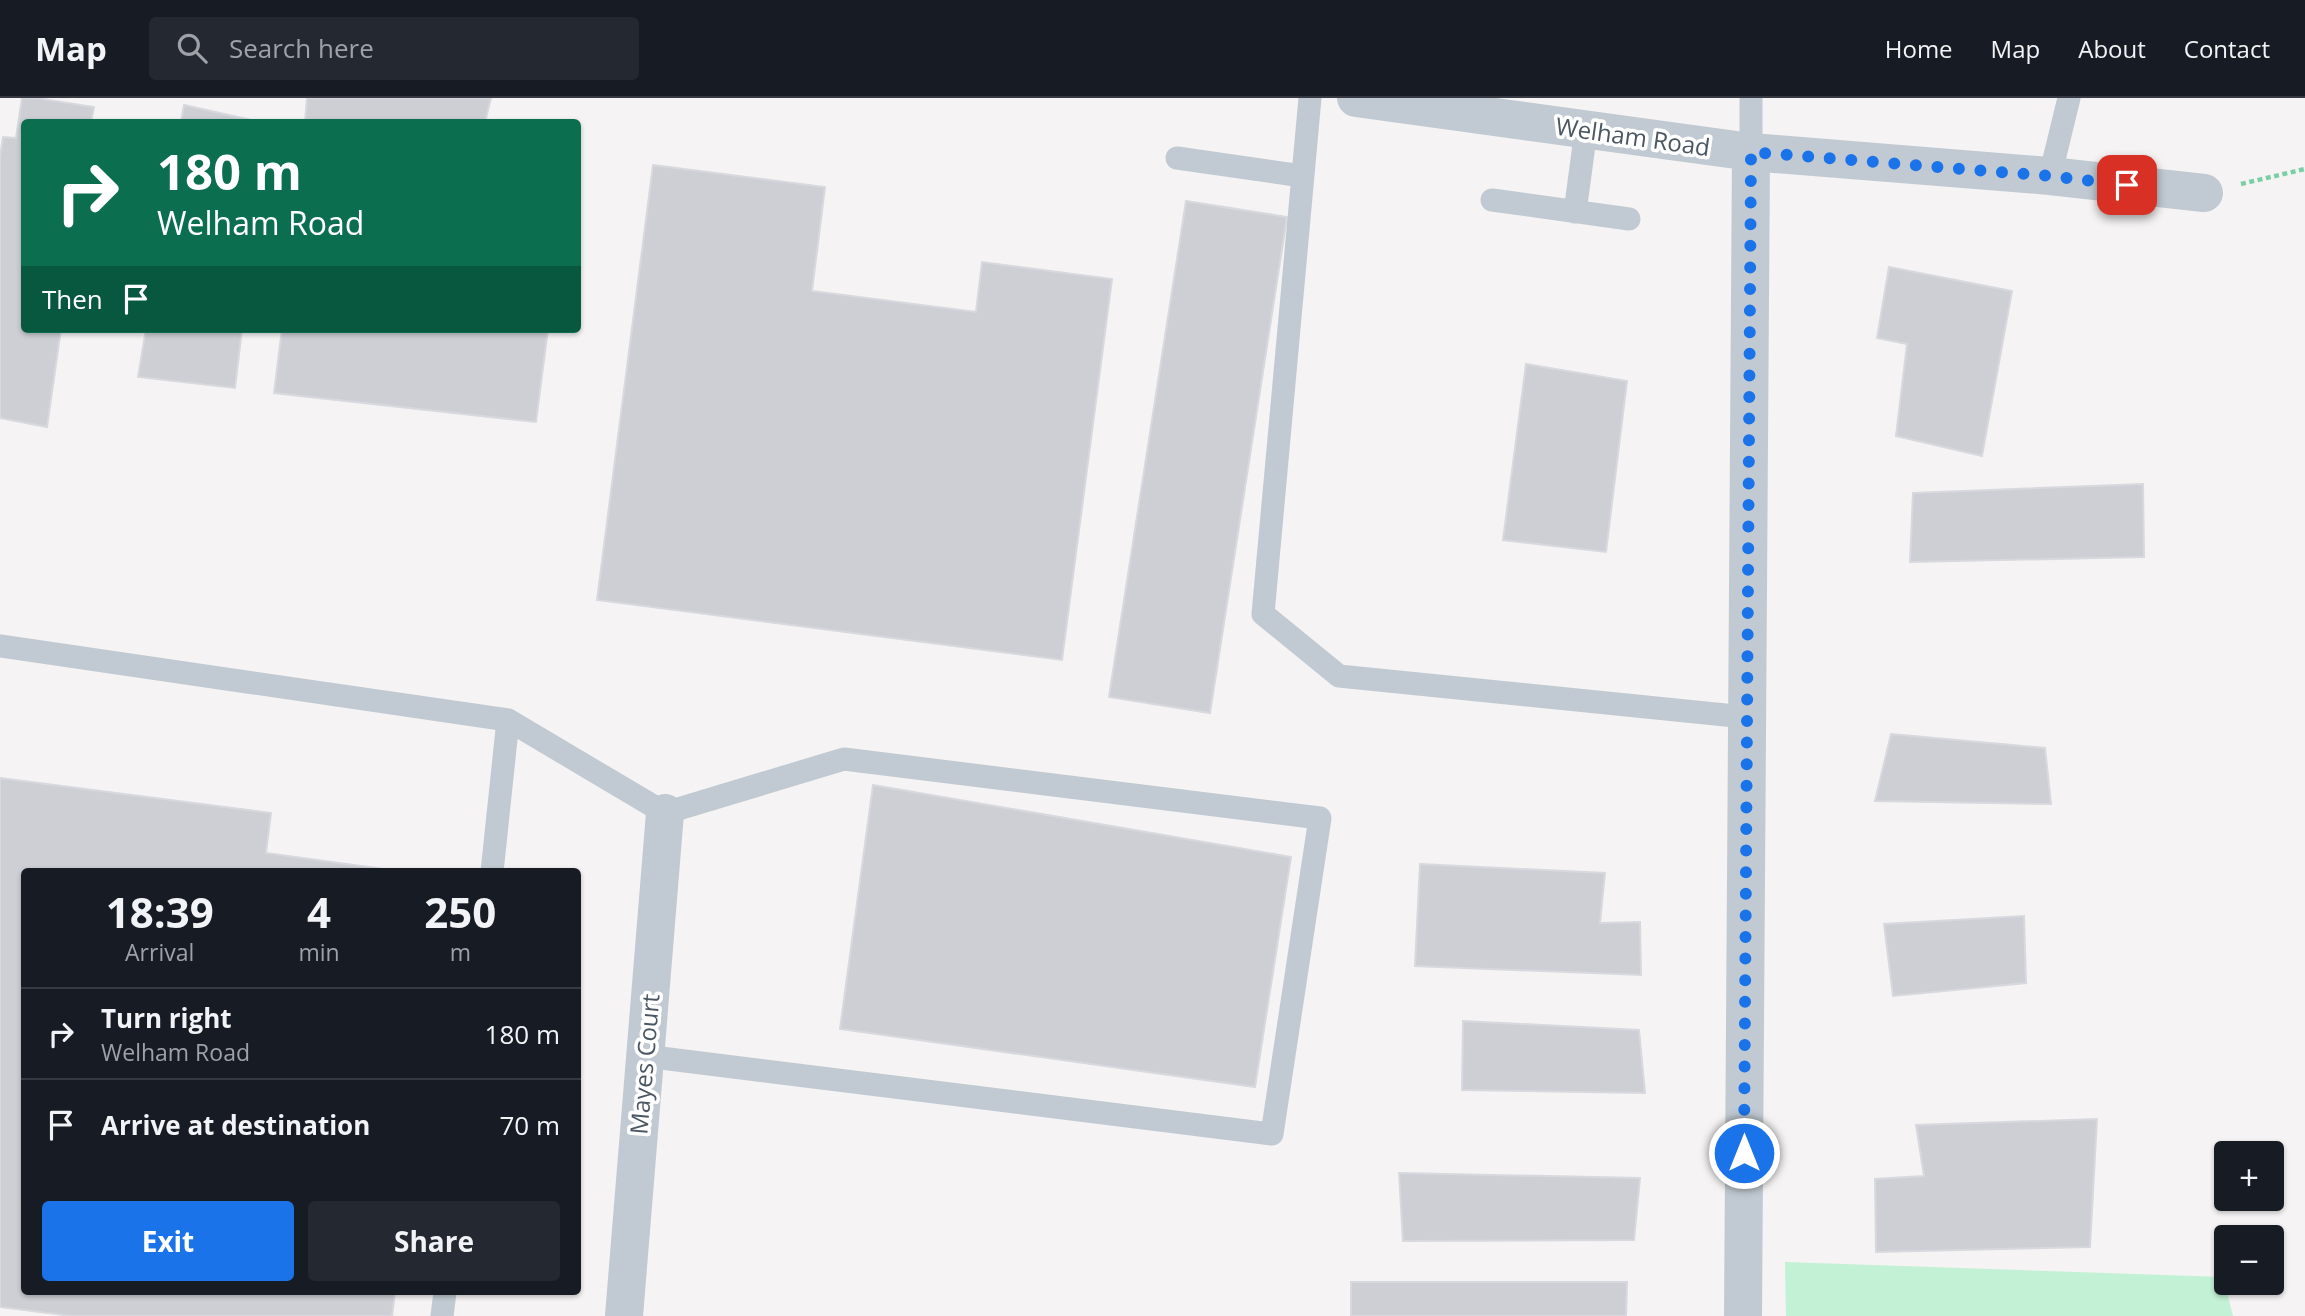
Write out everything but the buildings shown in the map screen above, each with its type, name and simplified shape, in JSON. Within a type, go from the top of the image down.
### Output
[{"type":"street","name":"Welham Road","points":[[1356,98],[1751,152],[2050,176],[2204,193]]},
{"type":"street","points":[[1743,1316],[1745,718],[1751,152]]},
{"type":"street","name":"Mayes Court","points":[[624,1316],[665,813]]},
{"type":"lane","points":[[1310,98],[1262,614],[1339,676],[1745,718]]},
{"type":"lane","points":[[1751,98],[1751,152]]},
{"type":"lane","points":[[2050,176],[2069,98]]},
{"type":"lane","points":[[1575,212],[1586,130]]},
{"type":"lane","points":[[1177,158],[1302,176]]},
{"type":"lane","points":[[1492,201],[1629,219]]},
{"type":"lane","points":[[0,646],[508,720],[665,813],[844,759],[1320,818],[1272,1134],[645,1056]]},
{"type":"lane","points":[[492,868],[508,720]]},
{"type":"lane","points":[[442,1316],[445,1295]]},
{"type":"path","points":[[2204,193],[2305,169]]},
{"type":"green space","points":[[1785,1262],[2214,1277],[2214,1295],[2228,1295],[2233,1316],[1786,1316]]},
{"type":"route","points":[[1744,1153],[1751,152],[2050,176],[2127,185]]}]
